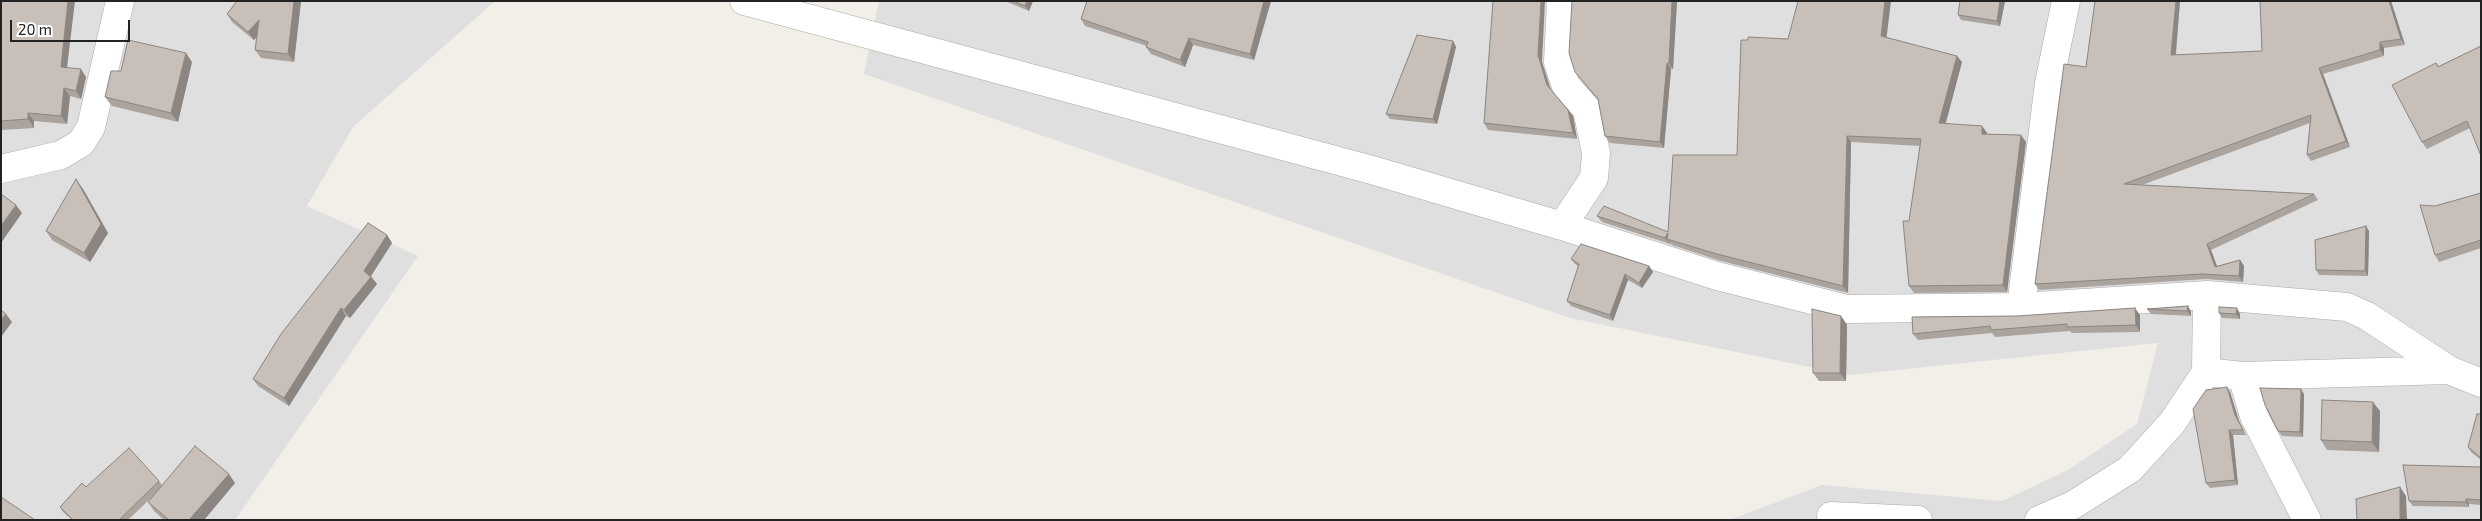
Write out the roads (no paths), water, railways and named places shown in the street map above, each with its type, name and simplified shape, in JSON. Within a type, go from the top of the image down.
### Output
[{"type":"street","points":[[1,169],[60,155],[81,143],[91,127],[120,1]]},
{"type":"street","points":[[744,1],[1372,170],[1562,226],[1717,276],[1847,309],[2021,307],[2207,295],[2347,307],[2367,316],[2449,370],[2481,383]]},
{"type":"street","points":[[1560,1],[1558,62],[1566,86],[1587,109],[1596,153],[1594,178],[1562,226]]},
{"type":"street","points":[[2021,307],[2049,83],[2066,1]]},
{"type":"street","points":[[2039,520],[2073,505],[2130,469],[2172,423],[2206,372],[2207,295]]},
{"type":"street","points":[[2206,372],[2242,376],[2449,370]]},
{"type":"street","points":[[2242,376],[2254,416],[2306,520]]},
{"type":"street","points":[[1831,516],[1918,520]]}]
